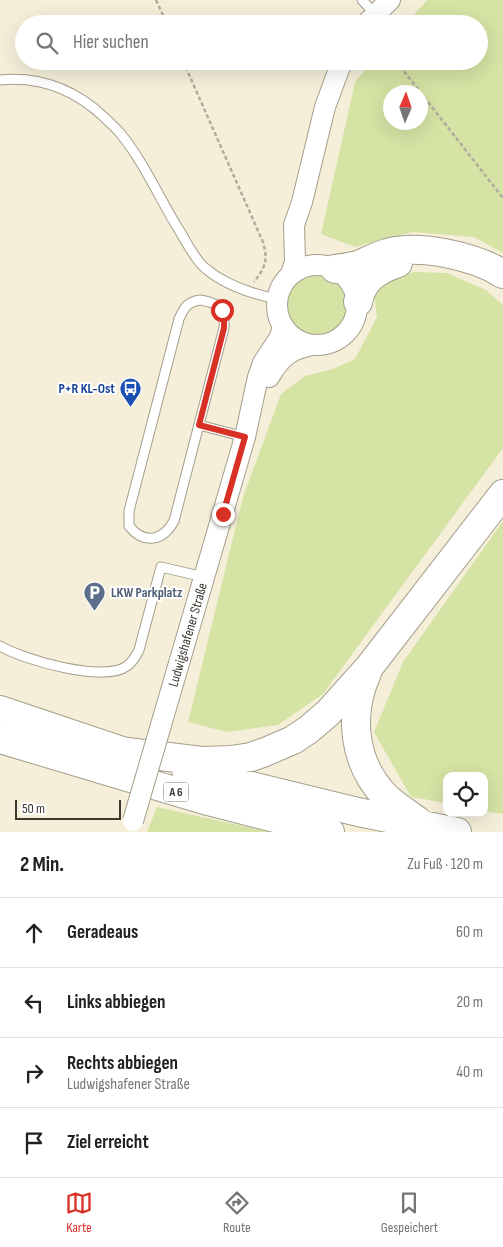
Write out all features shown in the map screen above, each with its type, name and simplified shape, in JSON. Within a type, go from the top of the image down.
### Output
[{"type":"highway","points":[[328,267],[358,265],[396,251],[440,253],[469,258],[503,274]]},
{"type":"highway","points":[[358,302],[364,284],[377,272],[404,261],[440,253]]},
{"type":"highway","points":[[119,751],[202,760],[242,759],[293,740],[308,730],[328,713],[370,666],[503,494]]},
{"type":"highway","points":[[370,666],[360,692],[356,712],[357,738],[362,758],[372,779],[387,798],[428,827]]},
{"type":"highway","name":"A 6","points":[[0,710],[119,751],[212,777],[457,832]]},
{"type":"highway","name":"A 6","points":[[8,744],[208,801],[330,832]]},
{"type":"street","points":[[368,12],[390,0]]},
{"type":"street","points":[[302,202],[304,226],[308,246],[313,257],[328,267],[341,272],[351,282],[358,302],[358,310],[353,325],[343,337],[329,344],[313,345],[299,341],[287,332],[278,313],[277,299],[282,285],[291,274],[295,262],[294,225],[302,202],[325,107],[339,70]]},
{"type":"street","points":[[291,274],[305,266],[328,267]]},
{"type":"street","name":"Ludwigshafener Straße","points":[[131,827],[245,437],[258,378],[263,363],[280,338],[283,326]]},
{"type":"street","name":"Ludwigshafener Straße","points":[[245,437],[267,380],[275,367],[295,349],[313,345]]},
{"type":"lane","points":[[0,80],[34,80],[64,89],[90,104],[119,131],[134,153],[160,200],[203,266],[219,279],[247,291],[277,299]]},
{"type":"lane","points":[[200,300],[216,304],[222,310],[224,328],[199,425],[174,521],[166,532],[154,538],[147,539],[140,536],[129,526],[129,512],[179,319],[184,307],[192,301],[200,300]]},
{"type":"lane","points":[[199,425],[245,437]]},
{"type":"lane","points":[[0,646],[37,661],[60,667],[106,672],[118,670],[134,660],[161,567],[204,577]]},
{"type":"path","points":[[156,0],[163,15]]},
{"type":"path","points":[[187,70],[263,242],[266,264],[247,291]]},
{"type":"path","points":[[403,70],[503,198]]},
{"type":"green space","points":[[427,0],[503,0],[503,253],[474,237],[413,232],[355,247],[321,234],[355,82],[365,70],[488,70],[488,15],[414,15]]},
{"type":"green space","points":[[317,272],[330,275],[340,282],[347,292],[350,305],[347,318],[340,328],[330,335],[317,338],[304,335],[294,328],[287,318],[284,305],[287,292],[294,282],[304,275]]},
{"type":"green space","points":[[414,272],[447,273],[486,290],[503,305],[503,448],[323,694],[278,725],[227,732],[188,722],[243,497],[281,394],[305,376],[333,369],[355,359],[377,317],[374,294],[394,278]]},
{"type":"green space","points":[[503,521],[503,814],[488,812],[488,772],[443,772],[443,802],[411,797],[374,732],[403,662]]},
{"type":"green space","points":[[157,807],[261,830],[269,832],[147,832]]},
{"type":"place","name":"P+R KL-Ost","points":[[131,407]]},
{"type":"place","name":"LKW Parkplatz","points":[[95,611]]},
{"type":"route","points":[[222,310],[224,328],[199,425],[245,437],[223,514]]}]
